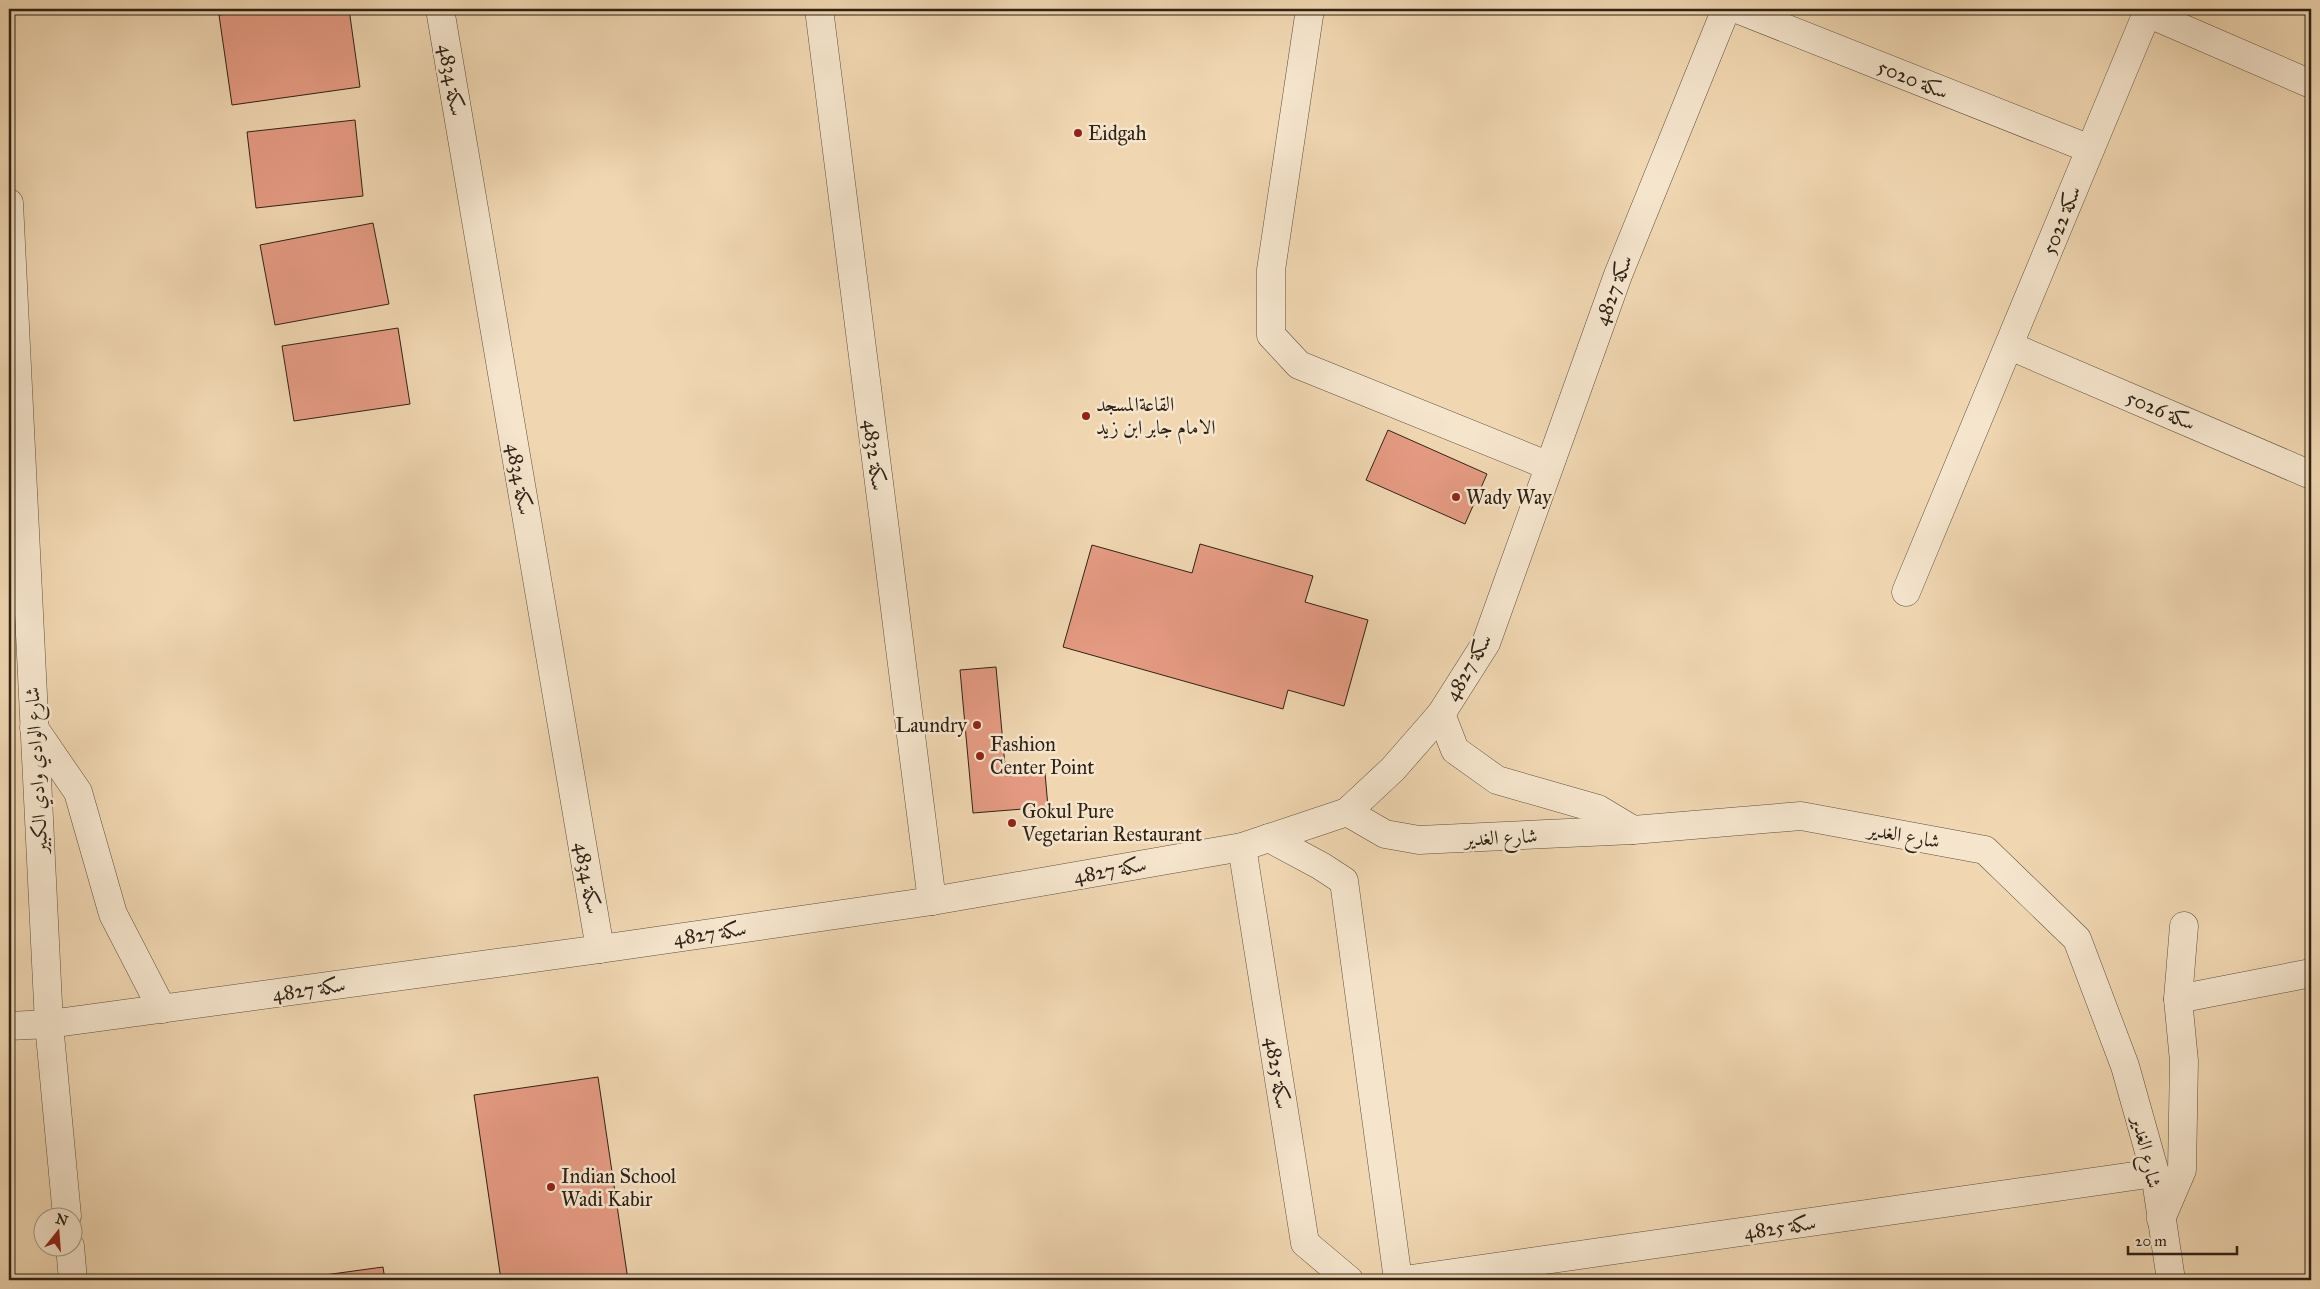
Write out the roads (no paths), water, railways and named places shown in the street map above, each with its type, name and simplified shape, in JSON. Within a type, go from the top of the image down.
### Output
[{"type":"street","name":"سكة 4834","points":[[440,9],[600,949]]},
{"type":"street","name":"سكة 4832","points":[[818,9],[932,901]]},
{"type":"street","points":[[1310,9],[1271,270],[1271,335],[1299,365],[1549,466]]},
{"type":"street","name":"سكة 4827","points":[[9,1026],[49,1024],[162,1009],[932,901],[1242,847],[1347,812],[1393,768],[1441,714],[1486,643],[1618,275],[1726,9]]},
{"type":"street","name":"سكة 5020","points":[[1737,9],[2090,149]]},
{"type":"street","name":"سكة 5022","points":[[1906,592],[2147,14],[2311,84]]},
{"type":"street","name":"شارع الوادي وادي الكبير","points":[[9,203],[49,1024],[66,1206]]},
{"type":"street","name":"سكة 5026","points":[[2010,346],[2311,474]]},
{"type":"street","points":[[1441,714],[1455,750],[1497,780],[1598,808],[1633,830]]},
{"type":"street","points":[[34,728],[78,792],[113,914],[162,1009]]},
{"type":"street","name":"شارع الغدير","points":[[1347,812],[1385,834],[1419,840],[1633,830],[1801,816],[1985,850],[2077,939],[2125,1066],[2155,1173],[2160,1220],[2171,1280]]},
{"type":"street","points":[[1268,838],[1321,866],[1344,881],[1398,1280]]},
{"type":"street","name":"سكة 4825","points":[[1242,847],[1305,1243],[1349,1280]]},
{"type":"street","points":[[2160,1220],[2182,1170],[2184,1061],[2178,999],[2184,926]]},
{"type":"street","points":[[2178,999],[2311,973]]},
{"type":"street","name":"سكة 4825","points":[[1404,1280],[2155,1173]]},
{"type":"street","points":[[71,1256],[73,1280]]},
{"type":"place","name":"Eidgah","points":[[1078,133]]},
{"type":"place","name":"القاعةالمسجد الامام جابر ابن زيد","points":[[1086,416]]},
{"type":"place","name":"Wady Way","points":[[1456,497]]},
{"type":"place","name":"Laundry","points":[[977,725]]},
{"type":"place","name":"Fashion Center Point","points":[[980,756]]},
{"type":"place","name":"Gokul Pure Vegetarian Restaurant","points":[[1012,823]]},
{"type":"place","name":"Indian School Wadi Kabir","points":[[551,1187]]}]
